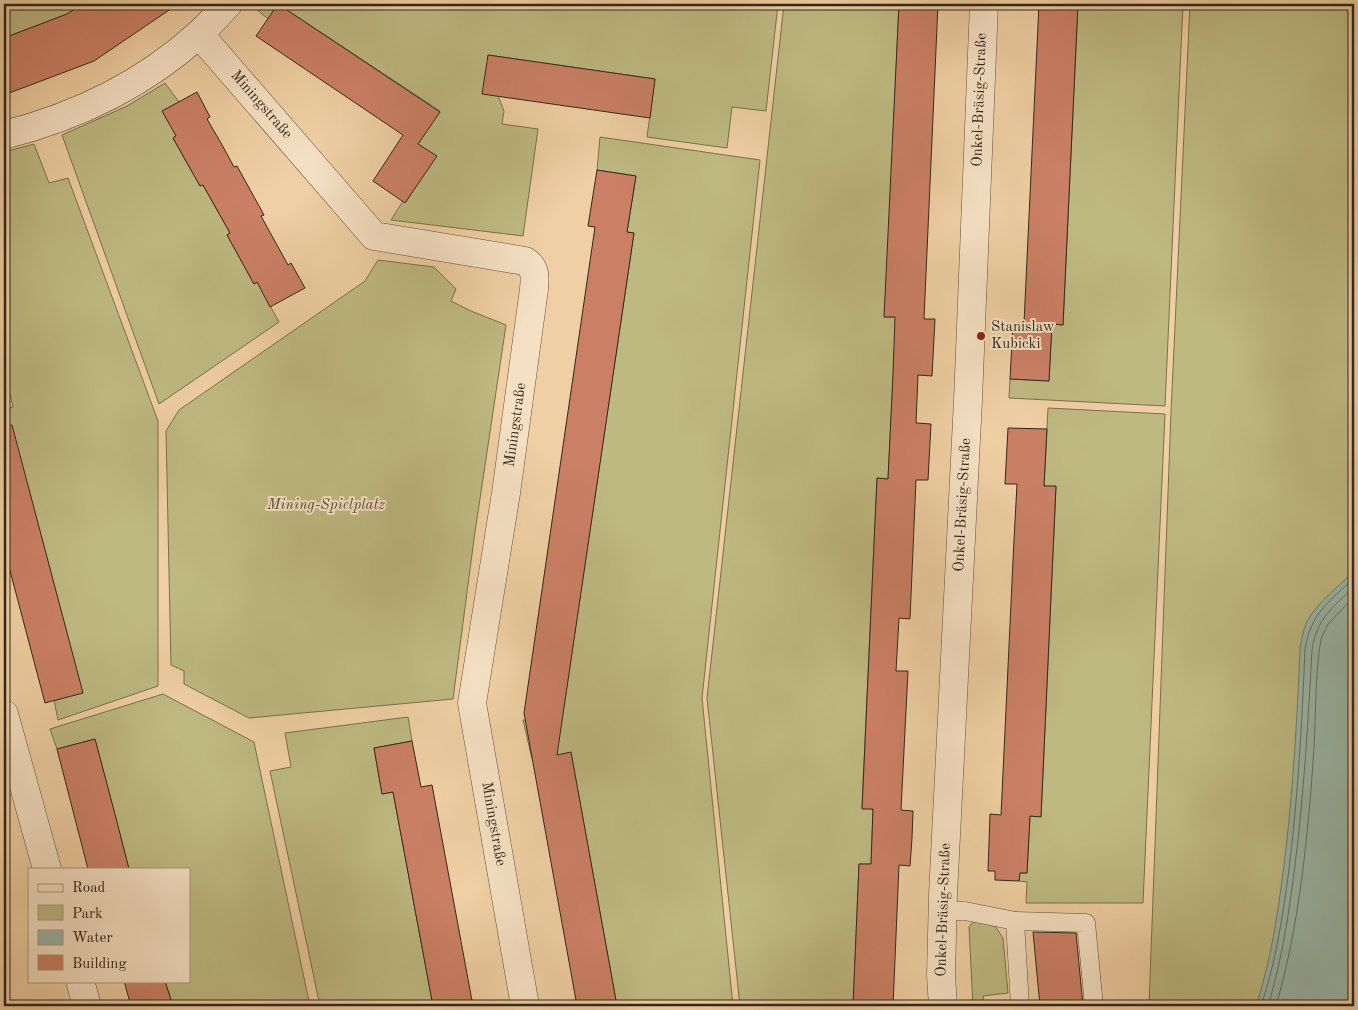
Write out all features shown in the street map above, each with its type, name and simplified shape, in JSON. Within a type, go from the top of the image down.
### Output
[{"type":"street","points":[[4,135],[50,121],[89,106],[123,88],[159,66],[199,34],[228,4]]},
{"type":"street","name":"Onkel-Bräsig-Straße","points":[[943,1006],[941,975],[943,911],[968,400],[984,4]]},
{"type":"street","name":"Miningstraße","points":[[199,34],[374,236],[526,261],[532,266],[534,289],[506,493],[472,703],[525,1006]]},
{"type":"street","points":[[4,714],[47,868]]},
{"type":"street","points":[[80,982],[87,1006]]},
{"type":"lane","points":[[943,911],[966,911],[1015,920],[1086,923],[1094,1006]]},
{"type":"lane","points":[[1015,920],[1020,1006]]},
{"type":"green space","points":[[4,4],[83,4],[67,14],[4,38]]},
{"type":"green space","points":[[250,4],[278,4],[268,19]]},
{"type":"green space","points":[[278,4],[778,4],[766,111],[732,107],[727,148],[647,137],[655,79],[488,55],[498,96],[504,111],[502,124],[538,129],[523,236],[391,220],[403,201],[406,202],[436,156],[418,144],[440,111]]},
{"type":"green space","points":[[784,4],[899,4],[885,317],[896,317],[888,479],[877,478],[862,808],[873,809],[871,864],[859,864],[853,1006],[740,1006],[707,698]]},
{"type":"green space","points":[[1078,4],[1183,4],[1165,406],[1009,398],[1010,379],[1049,381],[1052,324],[1063,325]]},
{"type":"green space","points":[[1190,4],[1354,4],[1354,1006],[1149,1006],[1171,412]]},
{"type":"green space","points":[[165,83],[179,102],[176,136],[173,138],[200,186],[203,185],[230,233],[227,235],[254,284],[257,282],[279,322],[159,404],[62,135],[127,106]]},
{"type":"green space","points":[[600,137],[760,160],[702,698],[733,1006],[617,1006],[571,753],[532,759],[523,720],[561,725],[634,233],[627,232],[636,176],[597,170]]},
{"type":"green space","points":[[34,144],[49,183],[68,178],[158,421],[158,686],[58,720],[17,446],[4,449],[4,410],[13,407],[4,366],[4,152]]},
{"type":"green space","name":"Mining-Spielplatz","points":[[378,260],[434,267],[456,289],[451,301],[506,325],[474,539],[453,699],[249,718],[184,684],[184,671],[171,665],[166,431],[179,410],[365,281]]},
{"type":"green space","points":[[1048,408],[1165,414],[1143,903],[1026,903],[1027,882],[1019,881],[1020,873],[1027,873],[1030,816],[1041,816],[1056,487],[1044,486]]},
{"type":"green space","points":[[163,694],[254,742],[310,1006],[173,1006],[165,982],[190,982],[190,868],[129,868],[95,739],[57,749],[50,729]]},
{"type":"green space","points":[[408,717],[412,741],[374,748],[382,794],[393,792],[433,1006],[320,1006],[270,771],[291,767],[285,733]]},
{"type":"green space","points":[[975,922],[995,926],[1003,938],[1008,993],[983,996],[984,1006],[973,1006],[969,927]]},
{"type":"water","points":[[1354,571],[1354,1006],[1256,1006],[1273,936],[1284,865],[1298,703],[1300,648],[1303,634],[1307,621],[1317,607]]},
{"type":"building","points":[[83,4],[178,4],[94,61],[4,95],[4,38],[67,14]]},
{"type":"building","points":[[278,4],[440,112],[418,144],[437,156],[405,203],[373,181],[403,135],[256,36]]},
{"type":"building","points":[[899,4],[938,4],[924,319],[935,319],[932,376],[918,375],[916,423],[931,424],[928,480],[916,480],[910,619],[899,618],[896,671],[908,671],[901,810],[913,811],[912,838],[910,866],[899,865],[893,1006],[853,1006],[859,864],[871,864],[873,809],[862,809],[877,478],[888,479],[893,374],[895,317],[884,317]]},
{"type":"building","points":[[1039,4],[1078,4],[1063,325],[1052,324],[1049,381],[1010,379],[1013,323],[1024,323]]},
{"type":"building","points":[[488,55],[655,79],[650,118],[482,94]]},
{"type":"building","points":[[197,92],[210,117],[207,119],[234,167],[237,166],[264,215],[261,216],[288,265],[291,263],[305,288],[270,307],[257,282],[254,284],[227,235],[230,233],[203,185],[200,186],[173,138],[176,136],[162,111]]},
{"type":"building","points":[[597,170],[636,176],[627,232],[634,233],[557,755],[571,752],[617,1006],[577,1006],[524,713],[595,227],[588,226]]},
{"type":"building","points":[[12,425],[83,693],[45,703],[4,548],[4,426]]},
{"type":"building","points":[[1008,428],[1047,429],[1044,486],[1056,486],[1041,817],[1030,816],[1027,873],[1020,873],[1019,881],[995,880],[995,871],[988,871],[990,814],[1001,815],[1017,484],[1005,484]]},
{"type":"building","points":[[95,739],[129,868],[88,868],[57,749]]},
{"type":"building","points":[[412,741],[421,787],[432,785],[473,1006],[433,1006],[393,792],[382,794],[374,748]]},
{"type":"building","points":[[1033,932],[1076,933],[1083,1006],[1040,1006]]},
{"type":"building","points":[[124,982],[165,982],[173,1006],[131,1006]]},
{"type":"place","name":"Stanislaw Kubicki","points":[[981,336]]}]
